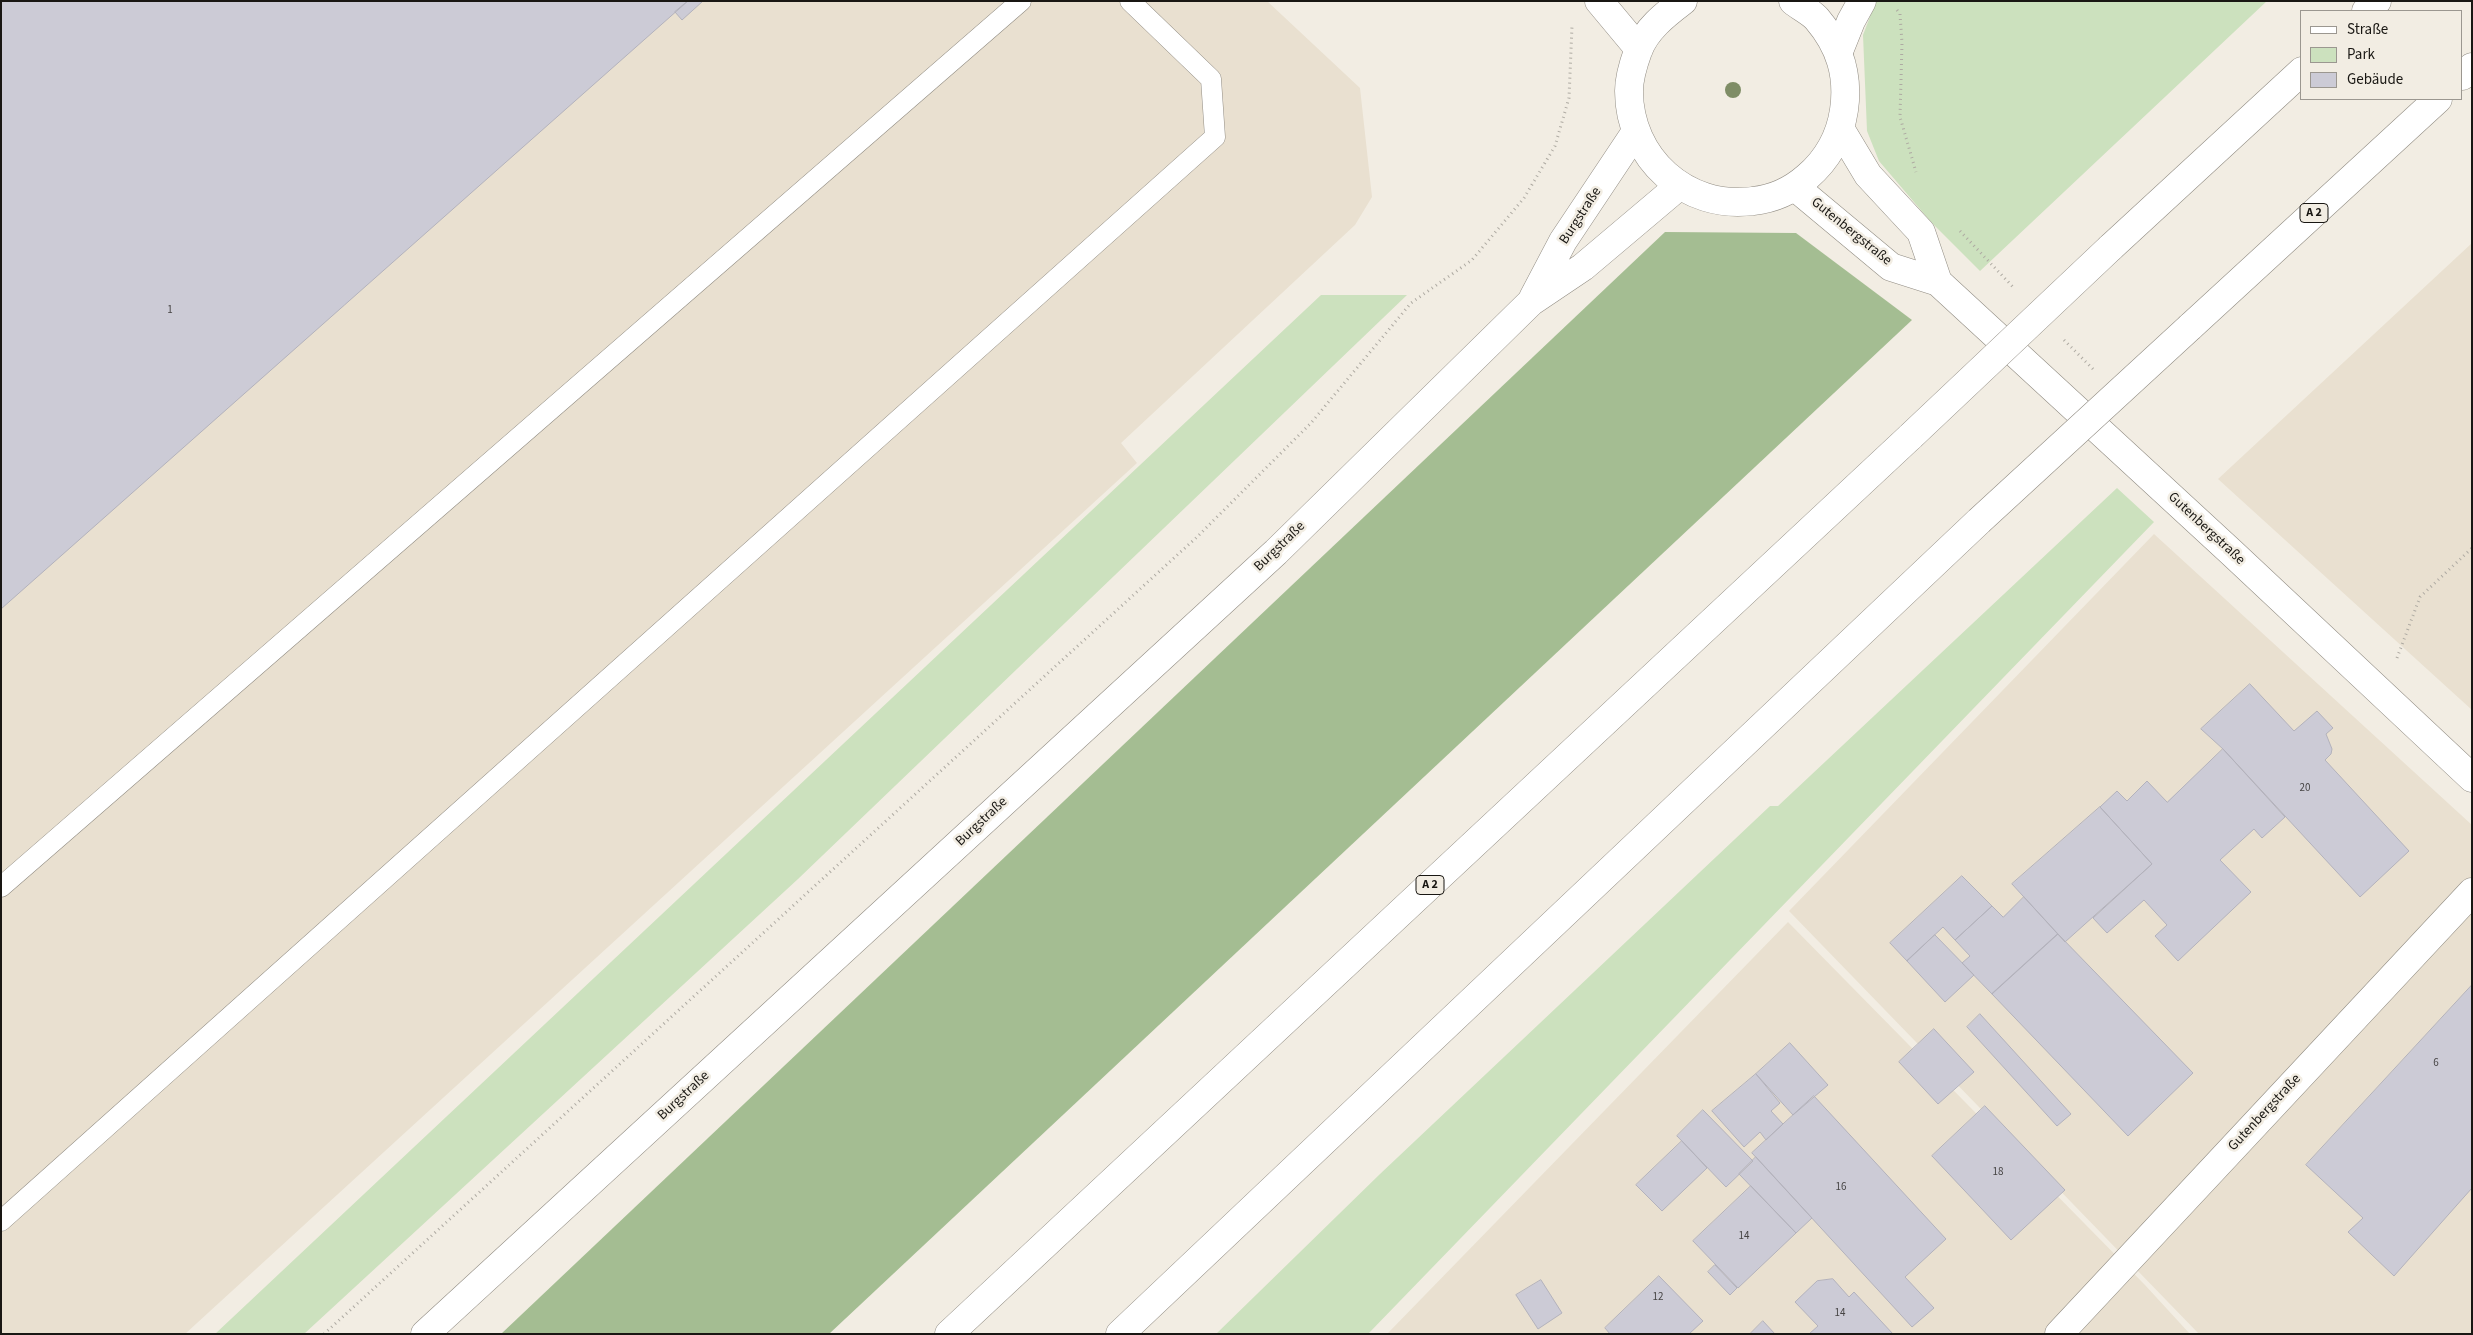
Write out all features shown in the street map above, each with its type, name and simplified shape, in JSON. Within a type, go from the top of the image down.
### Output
[{"type":"main road","points":[[1599,1],[1638,49]]},
{"type":"main road","points":[[1683,1],[1661,17],[1638,49],[1629,90],[1635,133],[1653,163],[1679,186],[1707,199],[1737,203],[1767,199],[1795,187],[1823,163],[1841,130],[1847,90],[1845,71],[1839,51],[1816,18],[1793,1]]},
{"type":"main road","points":[[1839,51],[1862,1]]},
{"type":"main road","points":[[2367,10],[2377,1]]},
{"type":"main road","name":"A 2","points":[[949,1334],[2110,248],[2300,73]]},
{"type":"main road","name":"A 2","points":[[1120,1334],[1980,521],[2437,100]]},
{"type":"main road","name":"Gutenbergstraße","points":[[1841,130],[1868,175],[1921,232],[1938,282]]},
{"type":"main road","name":"Burgstraße","points":[[1531,302],[1564,242],[1635,133]]},
{"type":"main road","name":"Burgstraße","points":[[425,1334],[1276,552],[1531,302],[1583,267],[1679,186]]},
{"type":"main road","name":"Gutenbergstraße","points":[[1795,187],[1891,267],[1938,282],[2231,552],[2472,778]]},
{"type":"main road","name":"Gutenbergstraße","points":[[2059,1334],[2472,892]]},
{"type":"lane","points":[[1,887],[1021,1]]},
{"type":"lane","points":[[1,1220],[1071,268],[1215,137],[1211,79],[1130,1]]},
{"type":"path","points":[[324,1334],[1197,536],[1311,423],[1411,304],[1472,260],[1524,198],[1555,146],[1569,98],[1572,21]]},
{"type":"path","points":[[2394,665],[2420,597],[2472,548]]},
{"type":"shaded area","points":[[1,1],[1267,1],[1360,88],[1372,197],[1355,225],[1121,443],[1137,463],[185,1334],[1,1334]]},
{"type":"shaded area","points":[[2472,243],[2472,710],[2218,479]]},
{"type":"shaded area","points":[[2154,534],[2472,825],[2472,1334],[2199,1334],[1789,911]]},
{"type":"shaded area","points":[[1788,922],[2145,1285],[2190,1334],[1387,1334]]},
{"type":"green space","points":[[1876,1],[2267,1],[1980,271],[1931,222],[1879,161],[1867,131],[1863,35]]},
{"type":"green space","points":[[1665,232],[1796,233],[1912,320],[829,1334],[501,1334]]},
{"type":"green space","points":[[1321,295],[1407,295],[798,879],[304,1334],[215,1334]]},
{"type":"green space","points":[[2117,488],[2154,522],[1368,1334],[1216,1334],[1380,1174],[1770,806],[1778,806]]},
{"type":"building","points":[[1,1],[688,1],[1,609]]},
{"type":"building","points":[[688,1],[703,1],[682,20],[675,12]]},
{"type":"building","points":[[2250,684],[2294,731],[2317,711],[2333,728],[2326,734],[2332,749],[2331,754],[2325,760],[2409,851],[2360,897],[2223,749],[2201,729]]},
{"type":"building","points":[[2223,749],[2285,817],[2262,838],[2254,829],[2220,860],[2251,892],[2178,961],[2155,936],[2167,925],[2144,900],[2107,933],[2093,918],[2152,864],[2100,807],[2117,791],[2127,801],[2147,781],[2167,802]]},
{"type":"building","points":[[2100,807],[2152,864],[2065,942],[2012,884]]},
{"type":"building","points":[[1962,876],[1992,906],[1955,940],[1943,927],[1907,961],[1890,943]]},
{"type":"building","points":[[2024,897],[2058,934],[1992,994],[1962,963],[1970,956],[1955,940],[1992,906],[2003,917]]},
{"type":"building","points":[[2058,934],[2193,1073],[2128,1136],[1992,994]]},
{"type":"building","points":[[1935,935],[1974,975],[1945,1002],[1907,961]]},
{"type":"building","points":[[2472,985],[2472,1188],[2394,1276],[2348,1232],[2363,1218],[2306,1165]]},
{"type":"building","points":[[1980,1014],[2071,1114],[2057,1126],[1967,1027]]},
{"type":"building","points":[[1934,1029],[1974,1072],[1938,1104],[1899,1062]]},
{"type":"building","points":[[1790,1043],[1828,1085],[1793,1115],[1756,1074]]},
{"type":"building","points":[[1756,1074],[1780,1103],[1771,1111],[1783,1124],[1766,1140],[1760,1132],[1744,1147],[1712,1111]]},
{"type":"building","points":[[1814,1096],[1946,1239],[1905,1277],[1934,1308],[1912,1327],[1752,1153]]},
{"type":"building","points":[[1985,1106],[2065,1190],[2011,1240],[1932,1156]]},
{"type":"building","points":[[1703,1110],[1753,1161],[1726,1187],[1677,1136]]},
{"type":"building","points":[[1682,1141],[1707,1168],[1662,1211],[1636,1185]]},
{"type":"building","points":[[1756,1157],[1812,1218],[1796,1233],[1739,1174]]},
{"type":"building","points":[[1751,1186],[1796,1233],[1738,1288],[1693,1241]]},
{"type":"building","points":[[1715,1265],[1737,1288],[1730,1295],[1708,1272]]},
{"type":"building","points":[[1659,1276],[1703,1321],[1689,1334],[1610,1334],[1605,1328]]},
{"type":"building","points":[[1833,1279],[1849,1297],[1854,1292],[1893,1334],[1809,1334],[1818,1326],[1795,1302],[1817,1281]]},
{"type":"building","points":[[1541,1280],[1562,1313],[1538,1329],[1516,1295]]},
{"type":"building","points":[[1763,1321],[1775,1334],[1750,1334]]}]
